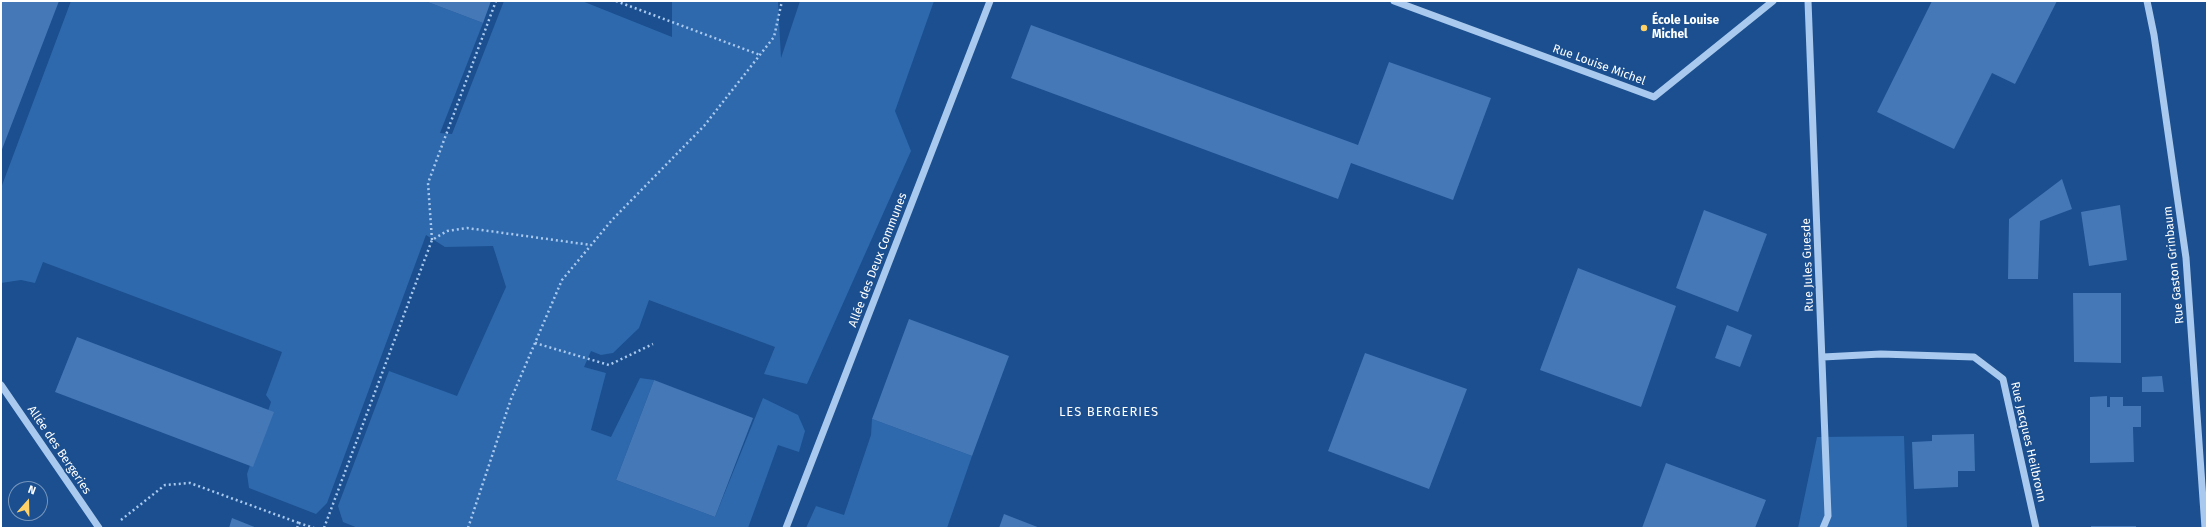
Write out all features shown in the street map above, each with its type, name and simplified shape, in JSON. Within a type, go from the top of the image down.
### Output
[{"type":"street","name":"Allée des Deux Communes","points":[[786,528],[990,1]]},
{"type":"street","name":"Rue Louise Michel","points":[[1394,1],[1654,97],[1773,1]]},
{"type":"street","name":"Rue Jules Guesde","points":[[1808,1],[1828,516],[1823,528]]},
{"type":"street","name":"Rue Gaston Grinbaum","points":[[2147,1],[2154,35],[2186,258],[2205,528]]},
{"type":"street","name":"Rue Jacques Heilbronn","points":[[1823,357],[1881,354],[1974,357],[2003,379],[2036,528]]},
{"type":"street","name":"Allée des Bergeries","points":[[1,385],[99,528]]},
{"type":"path","points":[[324,528],[432,240],[428,183],[496,1]]},
{"type":"path","points":[[616,1],[760,55]]},
{"type":"path","points":[[468,528],[511,399],[562,280],[591,245],[704,126],[760,55],[774,37],[782,1]]},
{"type":"path","points":[[432,240],[447,231],[467,228],[591,245]]},
{"type":"path","points":[[535,344],[609,365],[653,344]]},
{"type":"path","points":[[116,523],[165,485],[190,483],[314,528]]},
{"type":"path","points":[[297,528],[299,523]]},
{"type":"shaded area","points":[[71,1],[425,1],[483,23],[440,133],[452,134],[504,1],[582,1],[672,37],[672,1],[778,1],[781,58],[800,1],[934,1],[895,111],[911,151],[807,384],[764,374],[775,347],[649,300],[639,328],[613,353],[601,355],[591,351],[584,367],[606,373],[591,430],[611,437],[640,378],[654,380],[616,480],[715,517],[763,398],[798,415],[805,431],[799,452],[778,445],[748,528],[358,528],[343,522],[338,506],[389,371],[457,396],[506,287],[493,246],[445,247],[426,235],[327,503],[316,514],[249,488],[247,474],[271,402],[266,395],[282,352],[43,262],[35,283],[21,280],[1,283],[1,188]]},
{"type":"shaded area","points":[[872,419],[972,456],[947,528],[806,528],[816,506],[844,515],[871,435]]},
{"type":"shaded area","points":[[1904,436],[1907,528],[1798,528],[1817,437]]},
{"type":"building","points":[[1,1],[59,1],[1,152]]},
{"type":"building","points":[[425,1],[491,1],[483,23]]},
{"type":"building","points":[[1932,1],[2057,1],[2015,84],[1992,73],[1954,149],[1877,112]]},
{"type":"building","points":[[1031,25],[1358,145],[1389,62],[1491,98],[1453,200],[1351,163],[1338,199],[1011,78]]},
{"type":"building","points":[[2062,179],[2072,209],[2040,221],[2038,279],[2008,279],[2009,219]]},
{"type":"building","points":[[2120,205],[2127,260],[2089,266],[2081,212]]},
{"type":"building","points":[[1704,210],[1767,234],[1738,312],[1676,288]]},
{"type":"building","points":[[1578,268],[1676,306],[1641,407],[1540,370]]},
{"type":"building","points":[[2073,293],[2121,293],[2121,363],[2074,362]]},
{"type":"building","points":[[909,319],[1009,356],[972,456],[872,419]]},
{"type":"building","points":[[1727,325],[1752,335],[1740,367],[1715,358]]},
{"type":"building","points":[[77,337],[274,412],[253,467],[55,392]]},
{"type":"building","points":[[1365,353],[1467,389],[1429,489],[1328,451]]},
{"type":"building","points":[[2162,376],[2164,392],[2142,392],[2142,377]]},
{"type":"building","points":[[654,380],[753,418],[715,517],[616,480]]},
{"type":"building","points":[[2107,396],[2107,407],[2110,407],[2110,397],[2123,397],[2123,406],[2141,406],[2141,427],[2133,427],[2134,462],[2090,463],[2090,397]]},
{"type":"building","points":[[1974,434],[1975,471],[1958,471],[1958,487],[1914,489],[1912,442],[1932,441],[1932,435]]},
{"type":"building","points":[[1666,463],[1766,500],[1755,528],[1642,528]]},
{"type":"building","points":[[1004,514],[1040,528],[999,528]]},
{"type":"building","points":[[232,518],[257,528],[229,528]]},
{"type":"building","points":[[2091,526],[2136,526],[2136,528],[2091,528]]},
{"type":"place","name":"École Louise Michel","points":[[1644,28]]},
{"type":"district","name":"LES BERGERIES","points":[[1109,412]]}]
